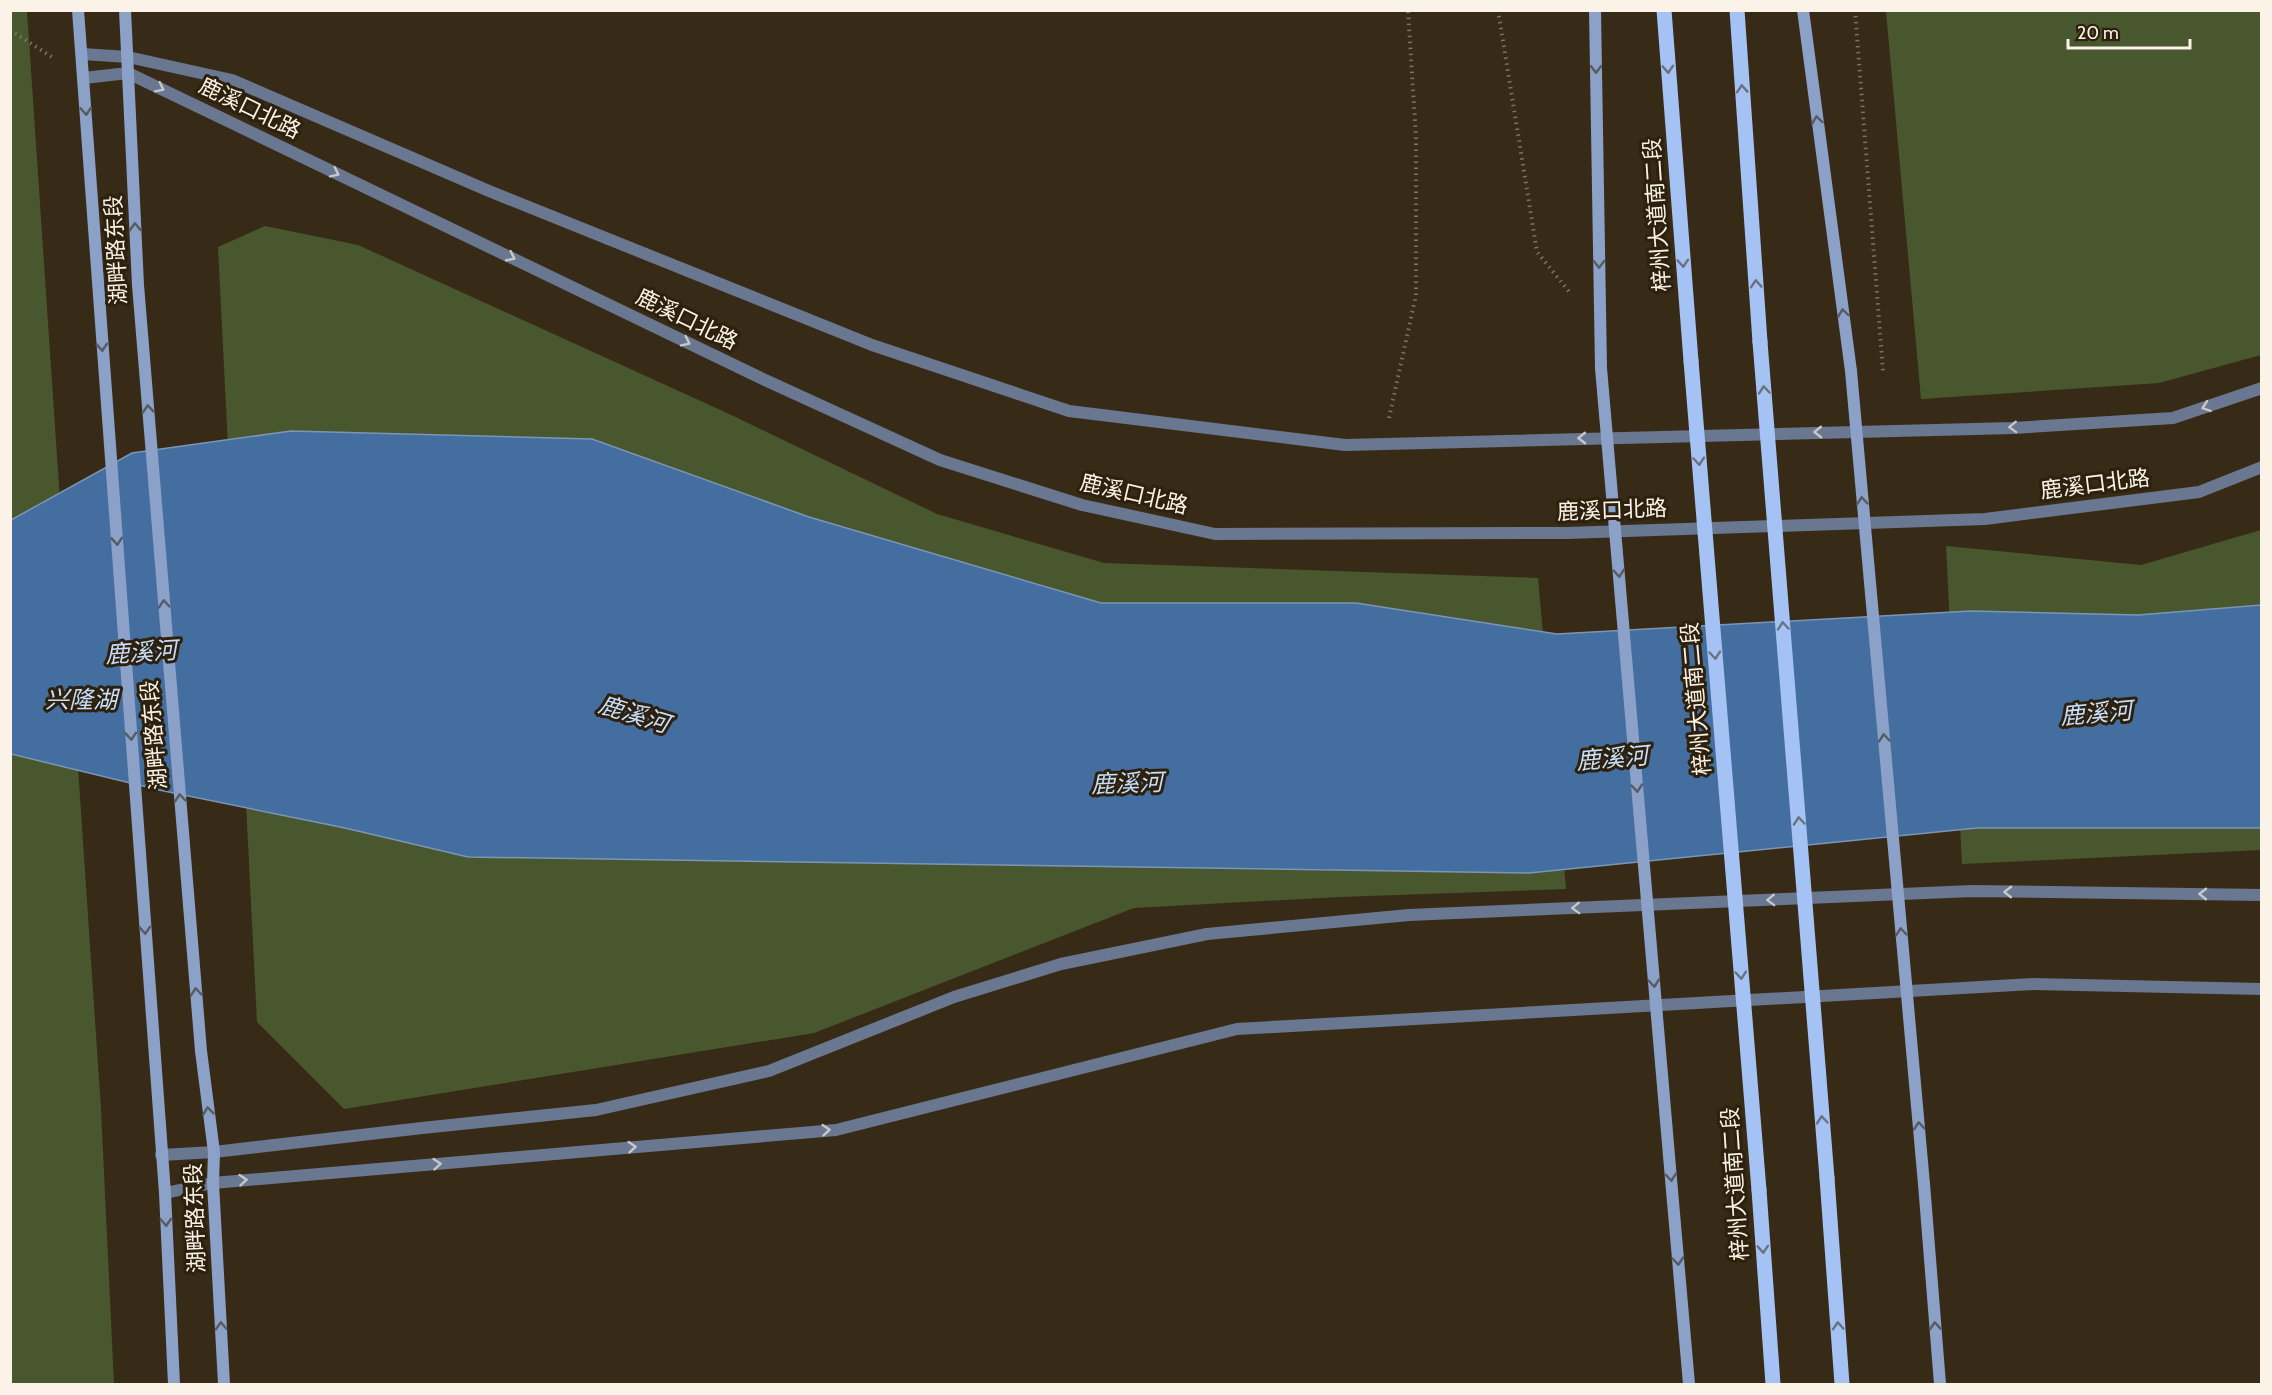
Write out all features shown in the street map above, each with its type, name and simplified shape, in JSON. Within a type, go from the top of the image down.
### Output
[{"type":"main road","name":"湖畔路东段","points":[[78,10],[165,1193],[174,1384]]},
{"type":"main road","name":"湖畔路东段","points":[[125,10],[138,285],[201,1051],[214,1152],[213,1183],[224,1384]]},
{"type":"main road","points":[[1595,10],[1601,368],[1689,1384]]},
{"type":"main road","name":"梓州大道南二段","points":[[1664,10],[1773,1384]]},
{"type":"main road","points":[[1737,10],[1760,342],[1842,1384]]},
{"type":"main road","points":[[1803,10],[1851,371],[1940,1384]]},
{"type":"street","name":"鹿溪口北路","points":[[82,54],[128,57],[232,80],[489,191],[872,345],[1069,411],[1345,445],[2013,428],[2162,419],[2173,418],[2262,388]]},
{"type":"street","name":"鹿溪口北路","points":[[128,73],[765,380],[940,460],[1082,505],[1215,534],[1567,533],[1985,519],[2199,492],[2262,467]]},
{"type":"street","points":[[84,78],[128,73]]},
{"type":"street","points":[[161,1155],[214,1152],[596,1110],[769,1071],[954,997],[1061,964],[1207,934],[1409,915],[1972,891],[2262,895]]},
{"type":"street","points":[[165,1193],[213,1183],[836,1130],[1238,1029],[2033,984],[2262,989]]},
{"type":"path","points":[[1384,443],[1416,295],[1416,137],[1408,10]]},
{"type":"path","points":[[1498,10],[1537,252],[1600,330]]},
{"type":"path","points":[[1855,10],[1883,371]]},
{"type":"path","points":[[10,30],[84,78]]},
{"type":"green space","points":[[10,11],[27,11],[101,1109],[114,1384],[11,1384]]},
{"type":"green space","points":[[1886,11],[2261,11],[2261,355],[2159,383],[1921,399]]},
{"type":"green space","points":[[265,226],[358,245],[727,413],[937,514],[1104,563],[1538,578],[1566,889],[1339,897],[1134,908],[814,1033],[344,1109],[257,1022],[218,247]]},
{"type":"green space","points":[[2261,530],[2261,850],[1962,864],[1946,546],[2141,565]]},
{"type":"water","points":[[291,431],[592,439],[809,517],[1101,603],[1356,603],[1557,634],[1971,611],[2138,615],[2261,605],[2261,828],[1977,828],[1529,873],[468,857],[345,828],[159,790],[11,754],[11,520],[132,453]]},
{"type":"water label","name":"鹿溪河","points":[[141,652]]},
{"type":"water label","name":"兴隆湖","points":[[81,699]]},
{"type":"water label","name":"鹿溪河","points":[[2096,713]]},
{"type":"water label","name":"鹿溪河","points":[[634,714]]},
{"type":"water label","name":"鹿溪河","points":[[1612,758]]},
{"type":"water label","name":"鹿溪河","points":[[1127,783]]}]
